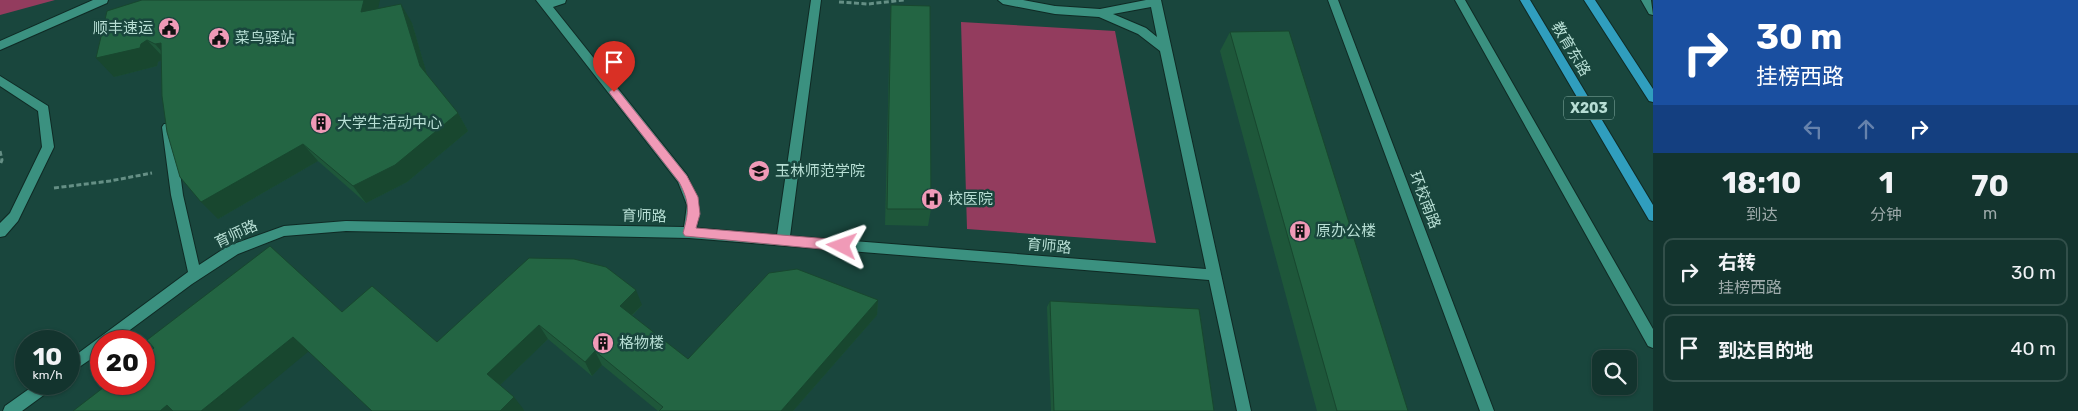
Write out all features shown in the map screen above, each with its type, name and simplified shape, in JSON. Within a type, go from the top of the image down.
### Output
[{"type":"main road","name":"教育东路","points":[[1525,0],[1653,216]]},
{"type":"main road","points":[[1590,0],[1653,98]]},
{"type":"lane","points":[[0,46],[103,0]]},
{"type":"lane","points":[[561,0],[543,3],[683,179],[692,197],[694,214],[689,233]]},
{"type":"lane","points":[[783,241],[816,0]]},
{"type":"lane","points":[[1003,0],[1055,10],[1100,13],[1155,0],[1244,411]]},
{"type":"lane","name":"环校南路","points":[[1333,0],[1488,411]]},
{"type":"lane","points":[[1460,0],[1653,342]]},
{"type":"lane","points":[[1646,0],[1653,11]]},
{"type":"lane","points":[[1100,13],[1142,31],[1164,48]]},
{"type":"lane","points":[[0,80],[44,109],[48,147],[14,217],[0,232]]},
{"type":"lane","points":[[167,116],[177,195],[195,275]]},
{"type":"lane","name":"育师路","points":[[119,330],[233,250],[284,231],[346,226],[689,233],[1214,275]]},
{"type":"lane","points":[[10,411],[32,395]]},
{"type":"path","points":[[816,0],[868,4],[904,0]]},
{"type":"path","points":[[0,152],[2,160],[0,165]]},
{"type":"path","points":[[26,191],[110,181],[173,167]]},
{"type":"shaded area","points":[[0,0],[55,0],[0,15]]},
{"type":"shaded area","points":[[961,22],[1115,31],[1156,243],[967,229]]},
{"type":"building","name":"大学生活动中心","points":[[142,0],[364,0],[361,12],[401,4],[420,66],[458,113],[395,165],[353,186],[303,144],[201,202],[180,177],[167,132],[162,96],[161,43],[155,44],[147,40],[141,44],[140,48],[96,58],[107,11]]},
{"type":"building","points":[[891,5],[930,6],[931,209],[887,209]]},
{"type":"building","name":"原办公楼","points":[[1289,31],[1408,411],[1337,411],[1230,32]]},
{"type":"building","points":[[270,246],[342,312],[372,286],[437,342],[529,258],[574,259],[606,267],[636,290],[620,306],[688,359],[769,273],[797,269],[878,300],[781,411],[659,411],[663,407],[595,351],[585,362],[539,325],[487,374],[514,397],[500,411],[372,411],[293,337],[201,411],[173,411],[167,405],[160,411],[73,411],[94,395],[155,395],[155,334]]},
{"type":"building","points":[[1050,301],[1199,309],[1214,411],[1054,411]]},
{"type":"place","name":"顺丰速运","points":[[169,28]]},
{"type":"place","name":"菜鸟驿站","points":[[219,38]]},
{"type":"place","name":"大学生活动中心","points":[[321,123]]},
{"type":"place","name":"玉林师范学院","points":[[759,171]]},
{"type":"place","name":"校医院","points":[[932,199]]},
{"type":"place","name":"原办公楼","points":[[1300,231]]},
{"type":"place","name":"格物楼","points":[[603,343]]},
{"type":"route","points":[[614,92],[683,179],[692,197],[694,214],[689,233],[842,246]]}]
